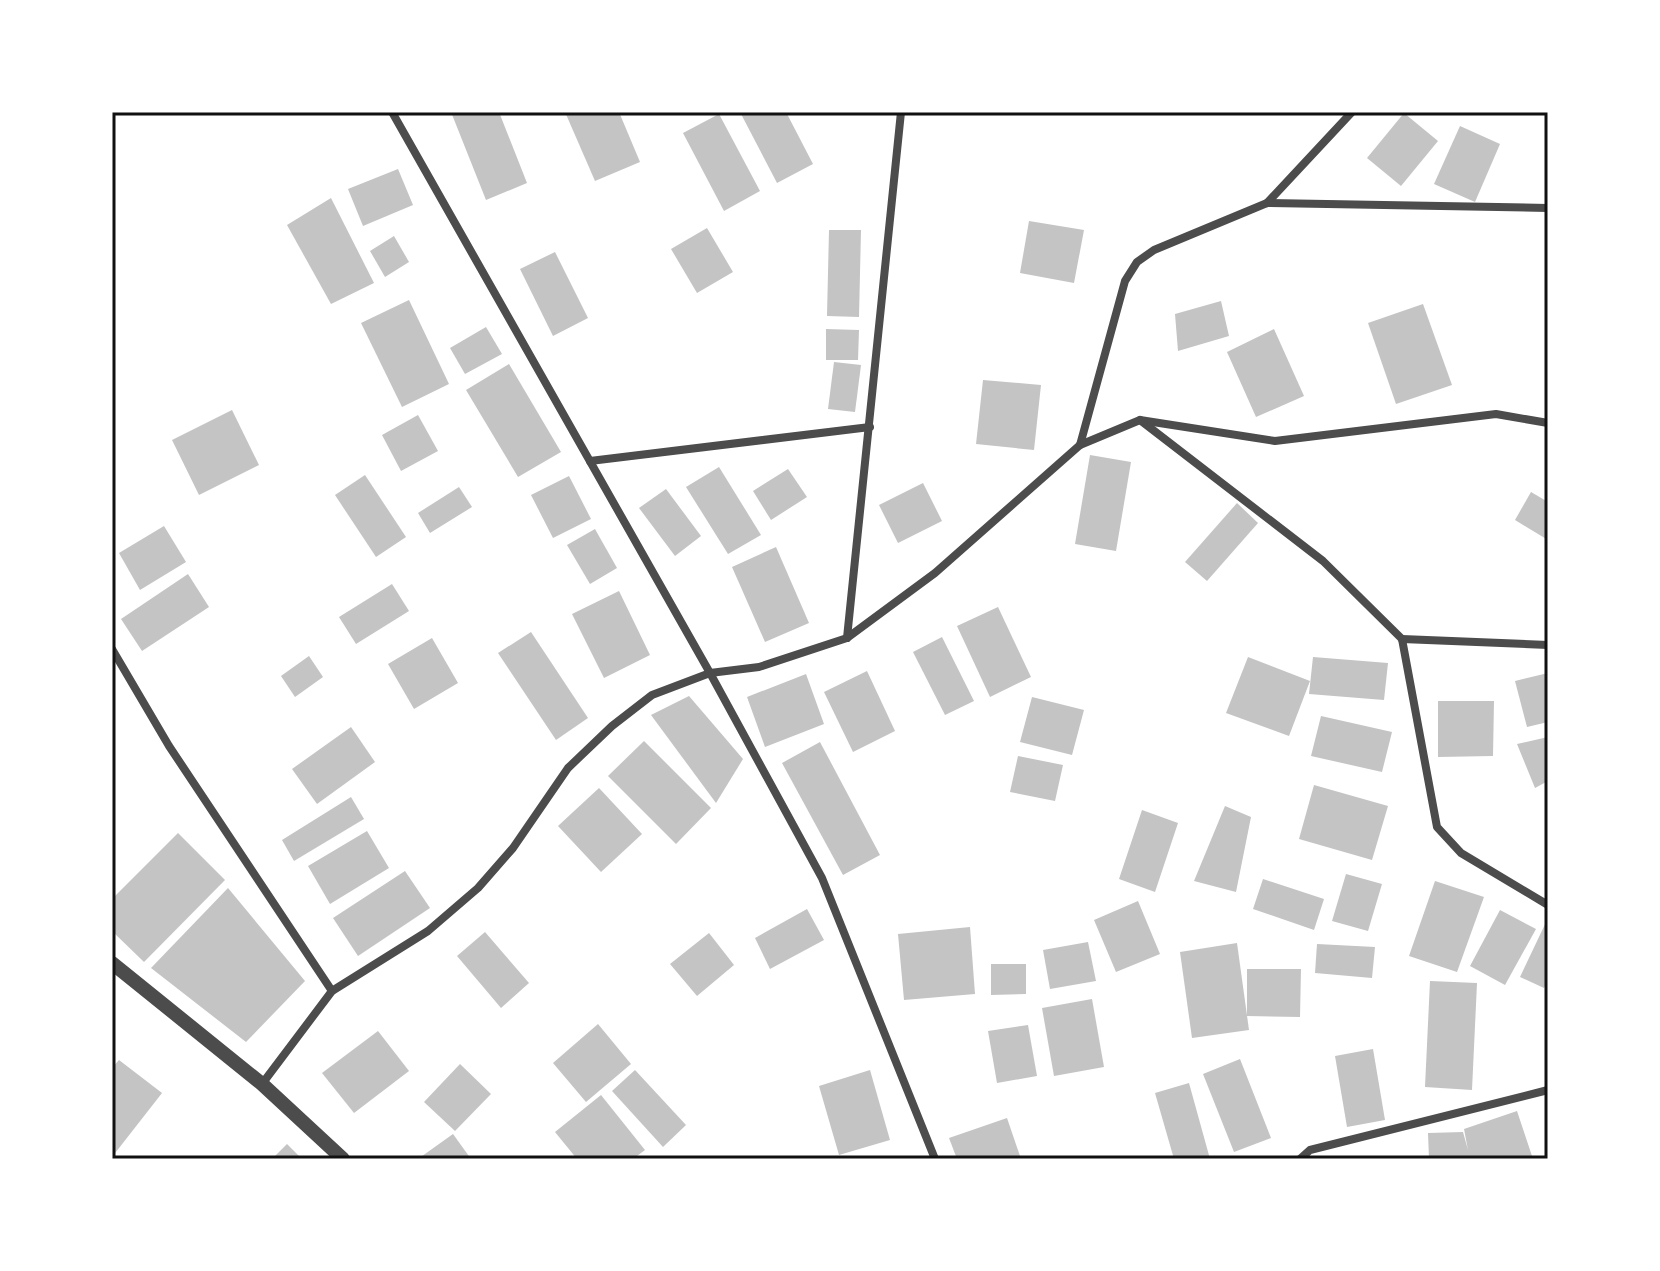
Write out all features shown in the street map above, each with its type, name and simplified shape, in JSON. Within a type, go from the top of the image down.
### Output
[{"type":"street","points":[[392,112],[710,673],[822,878],[935,1159]]},
{"type":"street","points":[[847,638],[901,112]]},
{"type":"street","points":[[1267,203],[1352,112]]},
{"type":"street","points":[[1080,445],[1125,281],[1137,262],[1154,250],[1267,203],[1548,208]]},
{"type":"street","points":[[262,1084],[332,991],[428,931],[478,888],[513,848],[568,768],[612,726],[652,695],[710,673],[759,667],[847,638],[935,573],[1080,445],[1140,420],[1275,441],[1496,414],[1548,423]]},
{"type":"street","points":[[1140,420],[1323,561],[1402,639],[1437,827],[1461,853],[1548,905]]},
{"type":"street","points":[[590,461],[870,427]]},
{"type":"street","points":[[1402,639],[1548,645]]},
{"type":"street","points":[[112,649],[169,746],[332,991]]},
{"type":"street","points":[[112,963],[262,1084],[343,1159]]},
{"type":"street","points":[[1300,1159],[1310,1150],[1548,1090]]},
{"type":"building","points":[[451,112],[499,112],[527,183],[486,200]]},
{"type":"building","points":[[565,112],[619,112],[640,162],[595,181]]},
{"type":"building","points":[[740,112],[786,112],[813,164],[777,183]]},
{"type":"building","points":[[1404,113],[1438,141],[1401,186],[1367,158]]},
{"type":"building","points":[[719,114],[760,191],[724,211],[683,133]]},
{"type":"building","points":[[1460,126],[1500,144],[1475,202],[1434,184]]},
{"type":"building","points":[[398,169],[413,205],[363,226],[348,189]]},
{"type":"building","points":[[331,198],[374,283],[331,304],[287,225]]},
{"type":"building","points":[[1029,221],[1084,230],[1074,283],[1020,273]]},
{"type":"building","points":[[707,228],[733,272],[697,293],[671,249]]},
{"type":"building","points":[[829,230],[861,230],[859,317],[827,316]]},
{"type":"building","points":[[394,236],[409,262],[385,277],[370,251]]},
{"type":"building","points":[[555,252],[588,318],[553,336],[520,269]]},
{"type":"building","points":[[409,300],[449,384],[402,407],[361,323]]},
{"type":"building","points":[[1221,301],[1229,336],[1178,351],[1175,314]]},
{"type":"building","points":[[1423,304],[1452,385],[1396,404],[1368,323]]},
{"type":"building","points":[[486,327],[502,354],[465,374],[450,348]]},
{"type":"building","points":[[826,329],[859,330],[858,360],[826,360]]},
{"type":"building","points":[[1274,329],[1304,396],[1256,417],[1227,352]]},
{"type":"building","points":[[834,362],[861,365],[855,412],[828,409]]},
{"type":"building","points":[[509,364],[561,452],[518,477],[466,390]]},
{"type":"building","points":[[983,380],[1041,385],[1034,450],[976,444]]},
{"type":"building","points":[[232,410],[259,465],[199,495],[172,440]]},
{"type":"building","points":[[418,415],[438,451],[401,471],[382,435]]},
{"type":"building","points":[[1090,455],[1131,462],[1116,551],[1075,544]]},
{"type":"building","points":[[719,467],[761,535],[728,554],[686,487]]},
{"type":"building","points":[[788,469],[807,497],[771,520],[753,491]]},
{"type":"building","points":[[365,475],[406,537],[376,557],[335,495]]},
{"type":"building","points":[[569,476],[591,519],[553,538],[531,495]]},
{"type":"building","points":[[923,483],[942,521],[898,543],[879,505]]},
{"type":"building","points":[[459,487],[472,507],[430,533],[418,513]]},
{"type":"building","points":[[666,489],[701,536],[675,556],[639,508]]},
{"type":"building","points":[[1531,492],[1548,502],[1548,540],[1515,520]]},
{"type":"building","points":[[1237,503],[1258,523],[1207,581],[1185,562]]},
{"type":"building","points":[[164,526],[186,562],[140,590],[119,553]]},
{"type":"building","points":[[595,529],[617,568],[590,584],[567,545]]},
{"type":"building","points":[[776,547],[809,623],[765,642],[732,567]]},
{"type":"building","points":[[188,574],[209,607],[142,651],[121,619]]},
{"type":"building","points":[[392,584],[409,611],[356,644],[339,617]]},
{"type":"building","points":[[619,591],[650,655],[604,678],[572,614]]},
{"type":"building","points":[[998,607],[1031,677],[990,697],[957,626]]},
{"type":"building","points":[[531,632],[588,718],[556,740],[498,653]]},
{"type":"building","points":[[942,637],[974,701],[945,715],[913,652]]},
{"type":"building","points":[[432,638],[458,683],[414,709],[388,664]]},
{"type":"building","points":[[309,656],[323,677],[295,697],[281,676]]},
{"type":"building","points":[[1248,657],[1310,681],[1289,736],[1226,713]]},
{"type":"building","points":[[1313,657],[1388,663],[1384,700],[1309,694]]},
{"type":"building","points":[[867,671],[895,731],[853,752],[824,692]]},
{"type":"building","points":[[1548,673],[1548,722],[1527,727],[1515,681]]},
{"type":"building","points":[[806,674],[824,724],[765,747],[747,697]]},
{"type":"building","points":[[689,696],[743,759],[716,803],[651,715]]},
{"type":"building","points":[[1032,697],[1084,710],[1072,755],[1020,742]]},
{"type":"building","points":[[1438,701],[1494,701],[1493,756],[1438,757]]},
{"type":"building","points":[[1321,716],[1392,732],[1382,772],[1311,756]]},
{"type":"building","points":[[351,727],[375,762],[317,804],[292,769]]},
{"type":"building","points":[[1548,737],[1548,781],[1535,788],[1517,744]]},
{"type":"building","points":[[644,741],[711,808],[676,844],[608,776]]},
{"type":"building","points":[[820,742],[880,855],[843,875],[782,763]]},
{"type":"building","points":[[1018,756],[1063,765],[1055,801],[1010,792]]},
{"type":"building","points":[[1314,785],[1388,806],[1372,860],[1299,839]]},
{"type":"building","points":[[599,788],[642,834],[601,872],[558,826]]},
{"type":"building","points":[[351,797],[364,819],[294,861],[282,840]]},
{"type":"building","points":[[1225,806],[1251,817],[1236,892],[1194,881]]},
{"type":"building","points":[[1142,810],[1178,823],[1155,892],[1119,879]]},
{"type":"building","points":[[367,831],[389,868],[330,904],[308,866]]},
{"type":"building","points":[[178,833],[225,880],[144,962],[112,931],[112,899]]},
{"type":"building","points":[[405,871],[430,908],[358,956],[333,918]]},
{"type":"building","points":[[1346,874],[1382,884],[1368,931],[1332,921]]},
{"type":"building","points":[[1263,879],[1324,899],[1314,930],[1253,909]]},
{"type":"building","points":[[1435,881],[1484,897],[1457,972],[1409,956]]},
{"type":"building","points":[[228,888],[305,981],[246,1042],[151,968]]},
{"type":"building","points":[[1138,901],[1160,954],[1116,972],[1094,920]]},
{"type":"building","points":[[807,909],[824,940],[770,969],[755,938]]},
{"type":"building","points":[[1500,910],[1536,929],[1505,985],[1470,966]]},
{"type":"building","points":[[1548,918],[1548,980],[1544,988],[1520,977]]},
{"type":"building","points":[[970,927],[975,994],[904,1000],[898,934]]},
{"type":"building","points":[[485,932],[529,983],[501,1008],[457,956]]},
{"type":"building","points":[[709,933],[734,965],[697,996],[670,964]]},
{"type":"building","points":[[1088,942],[1096,981],[1050,989],[1043,950]]},
{"type":"building","points":[[1237,943],[1249,1030],[1192,1038],[1180,952]]},
{"type":"building","points":[[1317,944],[1375,947],[1372,978],[1315,973]]},
{"type":"building","points":[[991,964],[1026,964],[1026,994],[991,995]]},
{"type":"building","points":[[1247,969],[1301,969],[1300,1017],[1247,1016]]},
{"type":"building","points":[[1430,981],[1477,983],[1472,1090],[1425,1087]]},
{"type":"building","points":[[1092,999],[1104,1067],[1054,1076],[1042,1008]]},
{"type":"building","points":[[598,1024],[631,1064],[586,1102],[553,1063]]},
{"type":"building","points":[[1028,1025],[1037,1076],[997,1083],[988,1031]]},
{"type":"building","points":[[378,1031],[409,1071],[354,1113],[322,1073]]},
{"type":"building","points":[[1373,1049],[1385,1120],[1347,1127],[1335,1056]]},
{"type":"building","points":[[1240,1059],[1271,1138],[1234,1152],[1203,1074]]},
{"type":"building","points":[[119,1060],[162,1093],[112,1157],[112,1068]]},
{"type":"building","points":[[460,1064],[491,1094],[455,1131],[424,1102]]},
{"type":"building","points":[[635,1070],[686,1125],[663,1147],[612,1091]]},
{"type":"building","points":[[870,1070],[890,1140],[839,1155],[819,1086]]},
{"type":"building","points":[[1189,1083],[1210,1159],[1174,1159],[1155,1093]]},
{"type":"building","points":[[601,1095],[645,1150],[633,1159],[577,1159],[555,1132]]},
{"type":"building","points":[[1517,1111],[1533,1159],[1429,1159],[1428,1133],[1463,1132],[1468,1150],[1464,1129]]},
{"type":"building","points":[[1007,1118],[1021,1159],[957,1159],[949,1138]]},
{"type":"building","points":[[453,1134],[471,1159],[418,1159]]},
{"type":"building","points":[[287,1144],[302,1159],[272,1159]]}]
